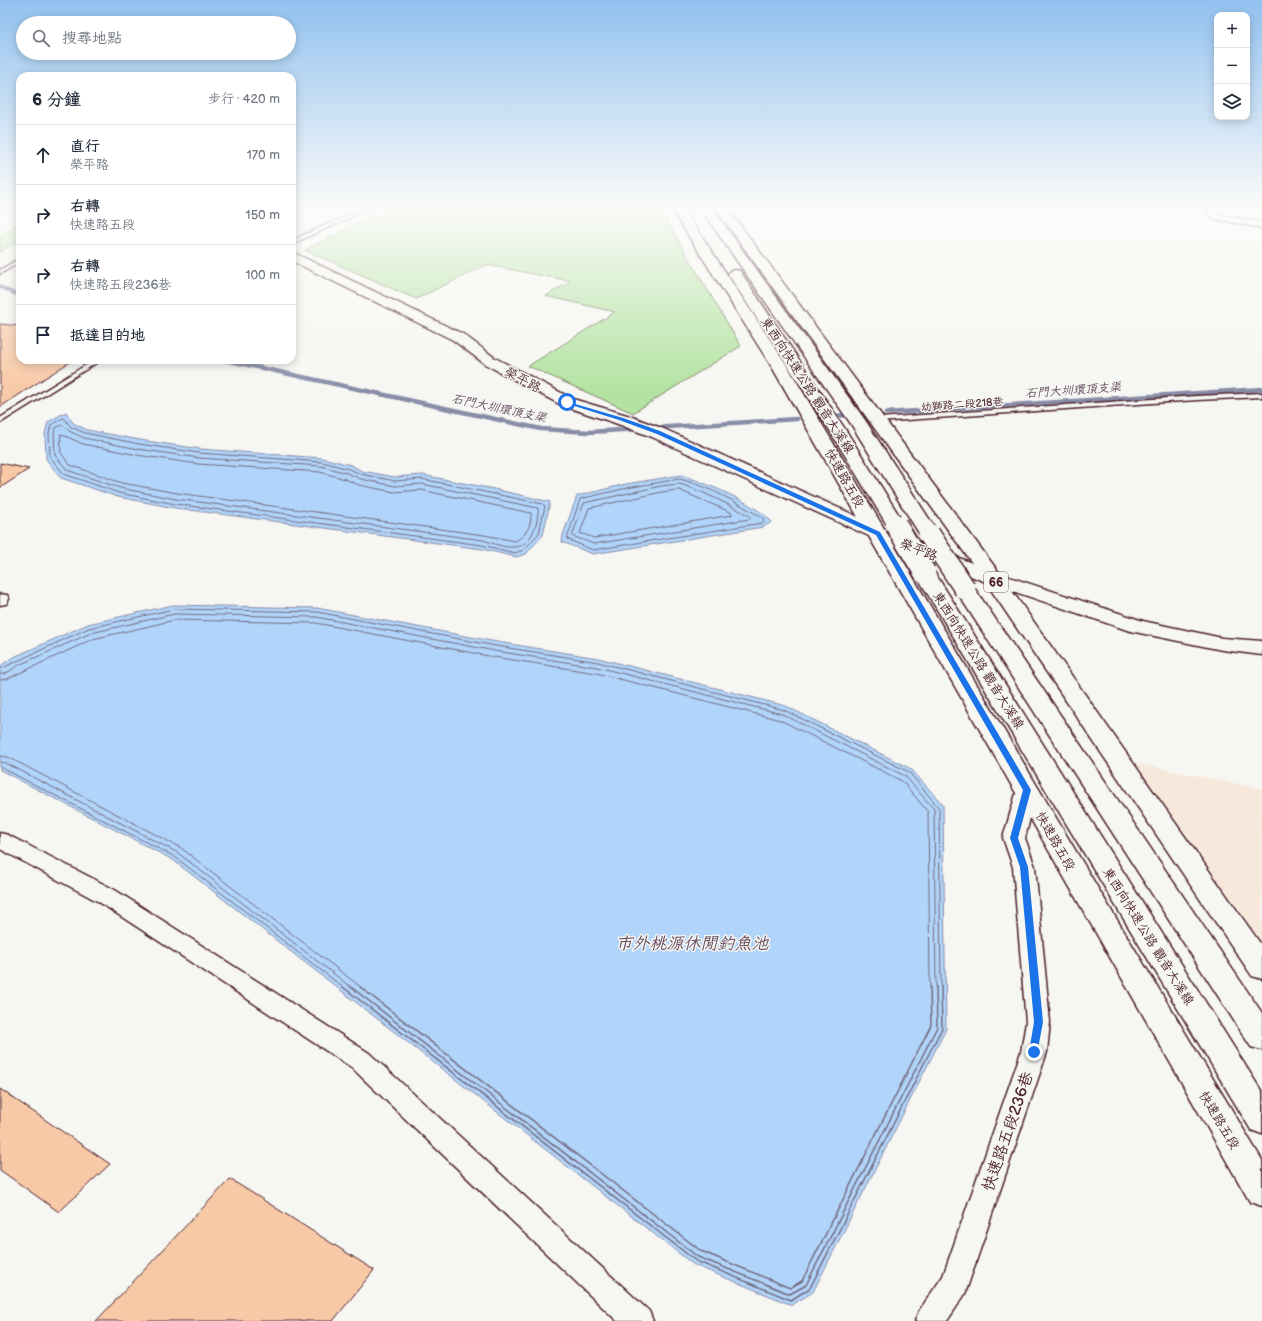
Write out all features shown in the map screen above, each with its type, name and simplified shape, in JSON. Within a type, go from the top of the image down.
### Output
[{"type":"main road","name":"榮平路","points":[[314,267],[458,337],[490,361],[567,402],[650,430],[887,529],[993,578],[1138,626],[1222,644],[1262,648]]},
{"type":"main road","name":"快速路五段","points":[[715,267],[887,529],[1027,790],[1262,1191]]},
{"type":"main road","name":"東西向快速公路 觀音大溪線","points":[[730,267],[829,417],[887,529],[1262,1120]]},
{"type":"main road","name":"東西向快速公路 觀音大溪線","points":[[747,267],[852,415],[1262,1038]]},
{"type":"main road","name":"66","points":[[765,267],[993,578],[1262,968]]},
{"type":"street","name":"快速路五段236巷","points":[[930,1321],[955,1284],[1034,1052],[1038,1022],[1024,867],[1014,838],[1027,790]]},
{"type":"street","points":[[0,840],[107,896],[360,1060],[638,1321]]},
{"type":"lane","points":[[0,272],[9,267]]},
{"type":"lane","points":[[0,421],[92,364]]},
{"type":"lane","name":"幼獅路二段218巷","points":[[878,420],[1181,399],[1262,395]]},
{"type":"shaded area","points":[[1125,761],[1262,789],[1262,952]]},
{"type":"green space","points":[[343,267],[483,267],[416,299]]},
{"type":"green space","points":[[495,267],[694,267],[741,346],[633,413],[528,366],[615,312],[546,296],[571,281]]},
{"type":"water","points":[[66,412],[73,423],[87,430],[140,440],[200,449],[322,458],[351,465],[362,471],[395,477],[422,475],[550,502],[543,535],[526,554],[516,557],[482,549],[175,508],[118,497],[61,478],[46,459],[45,433],[48,422]]},
{"type":"water","points":[[681,475],[730,494],[754,508],[772,522],[763,527],[593,554],[562,542],[563,535],[577,496],[626,484]]},
{"type":"water","name":"市外桃源休閒釣魚池","points":[[173,605],[317,608],[497,642],[598,658],[786,706],[911,769],[943,805],[946,1029],[813,1292],[792,1305],[694,1265],[173,860],[0,770],[0,666],[14,657],[88,624]]},
{"type":"building","points":[[0,324],[16,326],[16,364],[67,364],[0,407]]},
{"type":"building","points":[[0,463],[29,469],[0,488]]},
{"type":"building","points":[[0,1089],[110,1164],[59,1212],[0,1170]]},
{"type":"building","points":[[230,1179],[374,1270],[333,1321],[96,1321]]},
{"type":"waterway","name":"石門大圳環頂支渠","points":[[0,287],[16,294]]},
{"type":"waterway","name":"石門大圳環頂支渠","points":[[243,364],[541,429],[589,432],[638,429]]},
{"type":"waterway","name":"石門大圳環頂支渠","points":[[886,413],[1262,389]]},
{"type":"waterway","name":"石門大圳環頂支渠","points":[[829,416],[852,415]]},
{"type":"waterway","name":"石門大圳環頂支渠","points":[[651,428],[797,419]]},
{"type":"route","points":[[567,402],[658,432],[878,533],[1027,790],[1014,838],[1024,867],[1038,1022],[1034,1052]]}]
